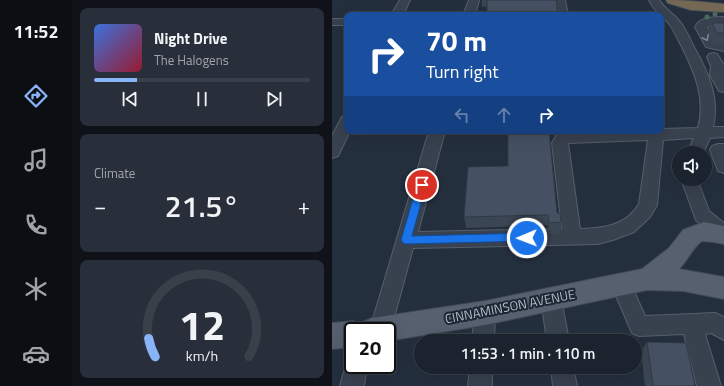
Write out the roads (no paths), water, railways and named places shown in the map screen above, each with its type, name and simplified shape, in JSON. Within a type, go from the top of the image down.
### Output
[{"type":"highway","points":[[673,0],[691,6],[724,8]]},
{"type":"main road","points":[[717,288],[686,268],[682,260],[687,243],[698,232],[709,231],[724,234]]},
{"type":"main road","name":"CINNAMINSON AVENUE","points":[[647,279],[660,271],[687,243]]},
{"type":"main road","name":"CINNAMINSON AVENUE","points":[[396,327],[485,313],[647,279],[667,278],[717,288]]},
{"type":"main road","points":[[332,336],[344,335]]},
{"type":"street","points":[[398,12],[404,0]]},
{"type":"street","points":[[470,12],[474,0]]},
{"type":"street","points":[[560,0],[562,12]]},
{"type":"street","points":[[654,0],[664,12]]},
{"type":"street","points":[[664,12],[673,20],[677,26],[702,77],[709,98],[710,117],[706,133],[699,146]]},
{"type":"street","points":[[719,39],[712,21],[724,20]]},
{"type":"street","points":[[332,22],[344,22]]},
{"type":"street","points":[[693,58],[719,57],[717,75],[724,88]]},
{"type":"street","points":[[332,152],[344,127]]},
{"type":"street","points":[[572,237],[560,143],[565,134],[656,135],[724,132]]},
{"type":"street","points":[[380,322],[406,240],[436,134]]},
{"type":"street","points":[[406,240],[572,237],[598,236],[618,232],[634,222],[642,214],[649,200],[656,135]]},
{"type":"street","points":[[724,150],[718,150],[724,167]]},
{"type":"street","points":[[684,186],[693,214],[687,243]]},
{"type":"street","points":[[692,186],[702,215],[724,234]]},
{"type":"street","points":[[621,284],[639,326],[715,323],[724,330]]},
{"type":"street","points":[[551,299],[557,334]]},
{"type":"street","points":[[484,334],[485,313]]},
{"type":"street","points":[[692,324],[709,386]]},
{"type":"street","points":[[352,386],[354,374]]},
{"type":"street","points":[[480,386],[481,374]]},
{"type":"street","points":[[563,374],[565,386]]}]
